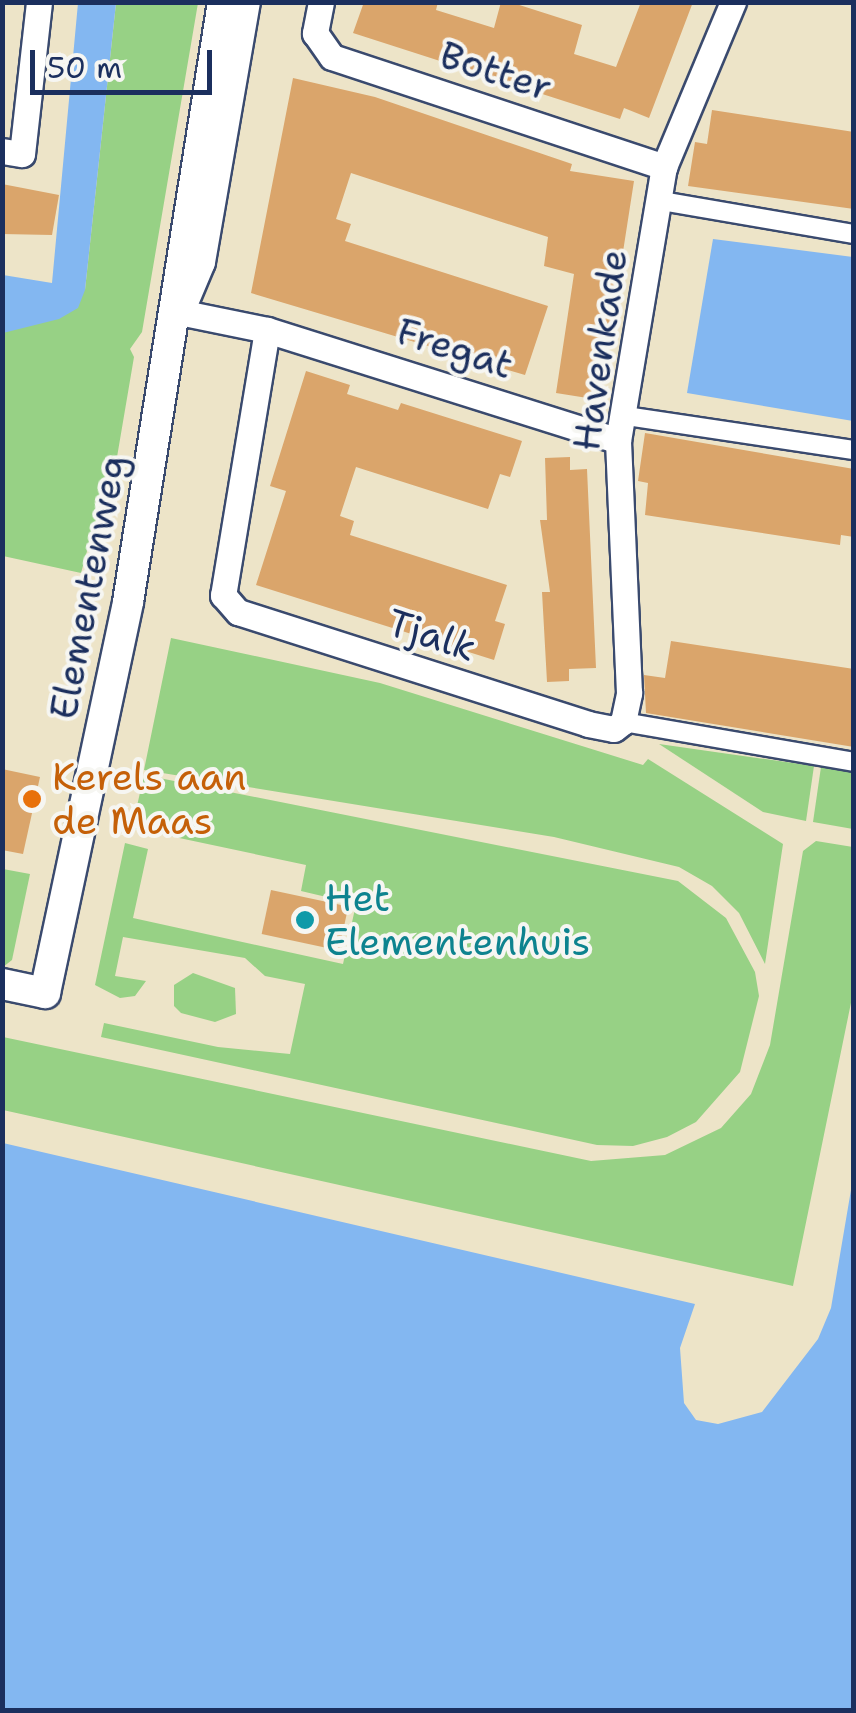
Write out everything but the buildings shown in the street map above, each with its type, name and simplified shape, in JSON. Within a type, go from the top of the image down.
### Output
[{"type":"street","points":[[12,152],[39,2]]},
{"type":"street","name":"Elementenweg","points":[[2,984],[45,993],[128,602],[178,312],[178,262],[223,2]]},
{"type":"street","name":"Elementenweg","points":[[178,312],[200,262],[244,2]]},
{"type":"street","name":"Botter","points":[[321,2],[315,33],[332,57],[664,168]]},
{"type":"street","name":"Havenkade","points":[[624,722],[629,694],[622,428],[664,168],[733,2]]},
{"type":"street","points":[[661,201],[854,234]]},
{"type":"street","name":"Fregat","points":[[178,312],[268,330],[622,428]]},
{"type":"street","name":"Tjalk","points":[[268,330],[223,595],[238,612],[588,724],[614,729],[624,722]]},
{"type":"street","points":[[622,428],[854,450]]},
{"type":"street","points":[[624,722],[854,762]]},
{"type":"green space","points":[[116,3],[198,3],[142,332],[130,349],[134,357],[107,516],[95,522],[81,573],[3,556],[2,276],[85,290]]},
{"type":"green space","points":[[171,638],[380,683],[643,765],[648,759],[783,844],[765,964],[739,913],[712,886],[679,867],[554,837],[144,770]]},
{"type":"green space","points":[[659,744],[814,766],[806,821],[763,812]]},
{"type":"green space","points":[[821,767],[853,772],[853,829],[813,822]]},
{"type":"green space","points":[[144,775],[678,881],[726,918],[755,972],[759,996],[740,1072],[696,1122],[667,1137],[633,1146],[597,1145],[101,1037],[104,1023],[218,1047],[290,1054],[305,984],[265,976],[245,958],[123,937],[115,976],[146,981],[135,996],[120,998],[95,985],[125,843],[148,849],[133,918],[343,964],[356,904],[301,891],[306,865],[132,828]]},
{"type":"green space","points":[[816,841],[853,847],[853,993],[793,1286],[3,1110],[3,1037],[591,1161],[665,1155],[721,1128],[751,1094],[770,1045],[803,851]]},
{"type":"green space","points":[[3,869],[30,874],[12,960],[3,967]]},
{"type":"green space","points":[[193,973],[235,988],[236,1014],[215,1022],[181,1013],[174,1006],[174,985]]},
{"type":"water","points":[[78,3],[116,3],[85,290],[78,308],[59,319],[3,333],[3,275],[52,283]]},
{"type":"water","points":[[713,239],[853,257],[853,421],[687,393]]},
{"type":"water","points":[[3,1143],[695,1304],[680,1348],[684,1403],[696,1420],[718,1424],[762,1412],[818,1339],[831,1308],[853,1178],[853,1710],[3,1710]]},
{"type":"place","name":"Kerels aan de Maas","points":[[32,799]]},
{"type":"place","name":"Het Elementenhuis","points":[[305,920]]}]
